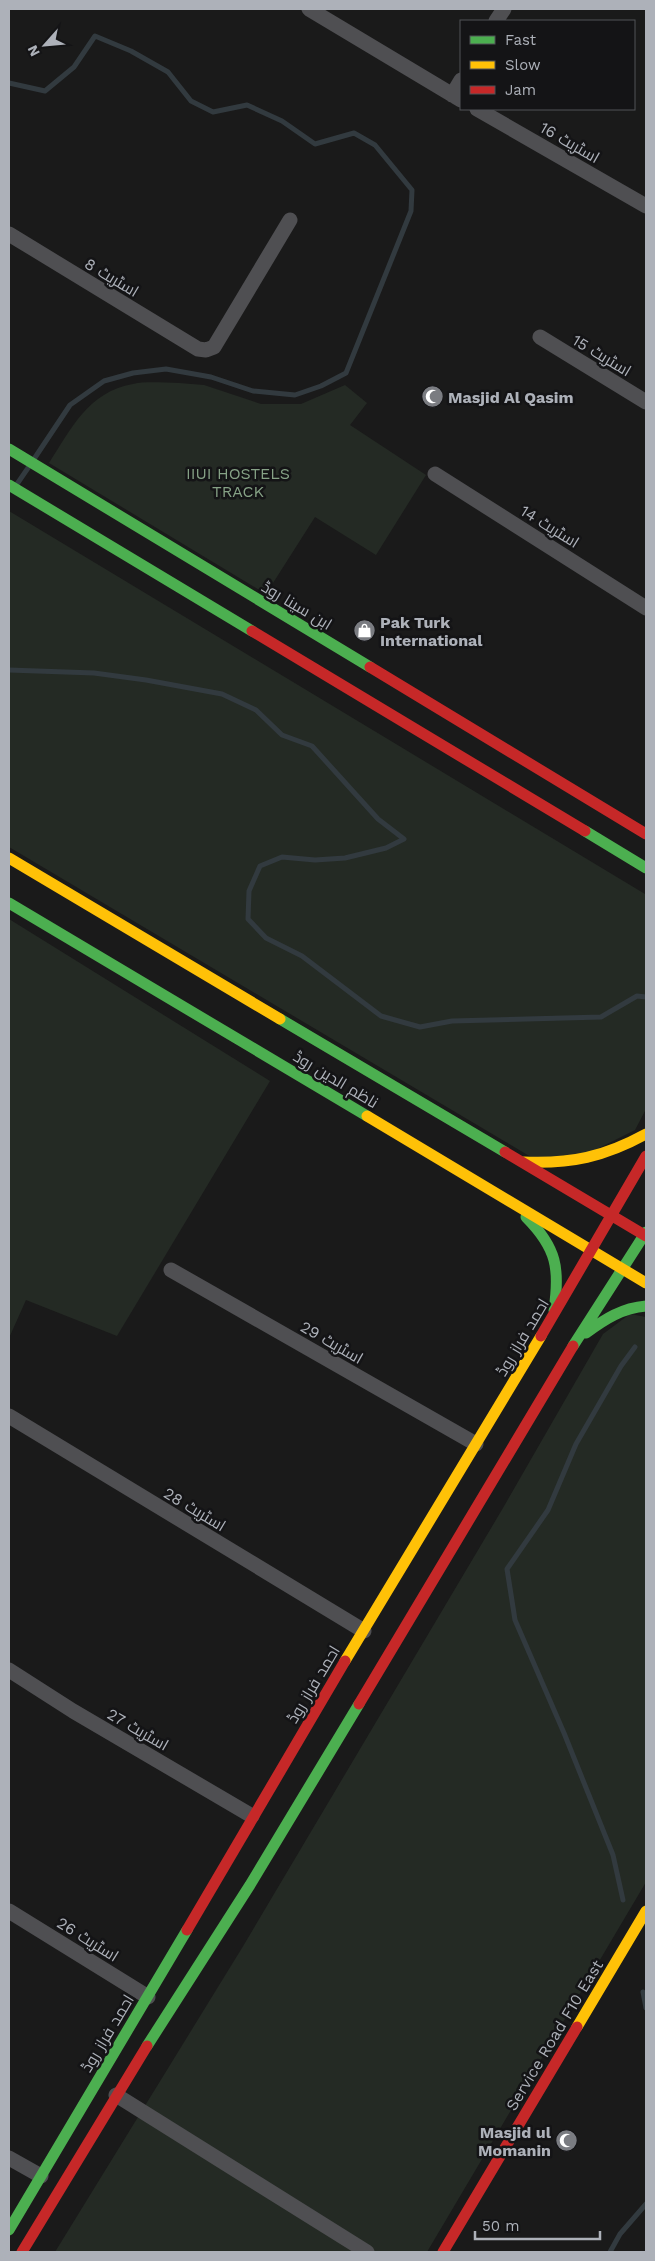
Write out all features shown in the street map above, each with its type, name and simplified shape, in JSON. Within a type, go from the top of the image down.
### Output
[{"type":"main road","name":"ابن سینا روڈ","points":[[9,449],[90,498],[254,607],[646,834]]},
{"type":"main road","points":[[9,485],[646,868]]},
{"type":"main road","points":[[242,626],[254,607]]},
{"type":"main road","name":"ناظم الدین روڈ","points":[[9,858],[612,1216],[646,1234]]},
{"type":"main road","name":"ناظم الدین روڈ","points":[[9,903],[646,1283]]},
{"type":"main road","points":[[522,1162],[554,1164],[587,1160],[618,1151],[646,1134]]},
{"type":"main road","name":"احمد فراز روڈ","points":[[9,2230],[252,1816],[593,1250],[646,1156]]},
{"type":"main road","points":[[504,1198],[535,1225],[553,1254],[558,1284],[552,1317]]},
{"type":"main road","points":[[22,2252],[116,2095],[250,1885],[577,1340],[646,1234]]},
{"type":"main road","points":[[577,1340],[607,1317],[631,1306],[646,1306]]},
{"type":"main road","name":"Service Road F10 East","points":[[443,2252],[646,1911]]},
{"type":"main road","points":[[69,2128],[89,2140]]},
{"type":"street","points":[[309,9],[457,97],[460,84]]},
{"type":"street","points":[[497,20],[504,9]]},
{"type":"street","name":"اسٹریٹ 16","points":[[479,110],[646,206]]},
{"type":"street","name":"اسٹریٹ 8","points":[[9,234],[198,349],[206,350],[214,347],[290,220]]},
{"type":"street","name":"اسٹریٹ 15","points":[[540,337],[646,402]]},
{"type":"street","name":"اسٹریٹ 14","points":[[435,474],[646,608]]},
{"type":"street","name":"اسٹریٹ 29","points":[[171,1270],[476,1444]]},
{"type":"street","name":"اسٹریٹ 28","points":[[9,1416],[364,1631]]},
{"type":"street","name":"اسٹریٹ 27","points":[[9,1670],[73,1711],[252,1816]]},
{"type":"street","name":"اسٹریٹ 26","points":[[9,1911],[148,1996]]},
{"type":"street","points":[[116,2095],[367,2252]]},
{"type":"street","points":[[9,2158],[41,2176]]},
{"type":"green space","name":"IIUI HOSTELS TRACK","points":[[138,383],[204,385],[261,404],[301,404],[345,385],[367,403],[350,425],[426,475],[376,555],[315,517],[266,594],[49,463],[73,425],[92,404],[104,395],[117,388]]},
{"type":"green space","points":[[9,511],[645,894],[646,1109],[635,1130],[581,1157],[531,1157],[9,847]]},
{"type":"green space","points":[[9,919],[270,1081],[117,1336],[26,1300],[9,1338]]},
{"type":"green space","points":[[630,1314],[646,1317],[646,1882],[427,2252],[55,2252],[242,1948],[503,1508],[603,1334]]},
{"type":"waterway","points":[[9,83],[45,91],[74,67],[95,36],[131,51],[168,72],[191,101],[213,112],[247,105],[282,121],[315,144],[354,133],[375,145],[412,190],[411,211],[346,373],[321,386],[295,395],[253,391],[211,377],[166,369],[133,373],[104,381],[70,405],[34,459]]},
{"type":"waterway","points":[[17,484],[28,468]]},
{"type":"waterway","points":[[9,670],[94,673],[146,680],[222,694],[256,710],[282,735],[312,746],[378,819],[404,839],[386,848],[345,858],[315,860],[282,857],[260,866],[249,891],[248,919],[266,938],[302,956],[381,1016],[420,1027],[452,1021],[601,1017],[637,996],[646,997]]},
{"type":"waterway","points":[[623,1900],[613,1855],[564,1733],[515,1620],[507,1569],[548,1510],[576,1444],[621,1366],[635,1347]]},
{"type":"waterway","points":[[643,1992],[646,2008]]},
{"type":"waterway","points":[[610,2252],[620,2234],[646,2204]]},
{"type":"traffic: fast","points":[[9,449],[370,667]]},
{"type":"traffic: fast","points":[[9,485],[252,631]]},
{"type":"traffic: fast","points":[[585,831],[646,868]]},
{"type":"traffic: fast","points":[[9,903],[367,1116]]},
{"type":"traffic: fast","points":[[280,1019],[505,1152]]},
{"type":"traffic: fast","points":[[526,1217],[544,1239],[554,1260],[557,1283],[554,1310]]},
{"type":"traffic: fast","points":[[573,1346],[646,1232]]},
{"type":"traffic: fast","points":[[586,1333],[614,1315],[629,1309],[646,1306]]},
{"type":"traffic: fast","points":[[147,2046],[250,1885],[359,1704]]},
{"type":"traffic: fast","points":[[9,2230],[187,1930]]},
{"type":"traffic: slow","points":[[9,858],[280,1019]]},
{"type":"traffic: slow","points":[[367,1116],[646,1283]]},
{"type":"traffic: slow","points":[[524,1162],[557,1162],[587,1157],[616,1148],[646,1134]]},
{"type":"traffic: slow","points":[[345,1661],[541,1336]]},
{"type":"traffic: slow","points":[[577,2027],[646,1911]]},
{"type":"traffic: jam","points":[[252,631],[585,831]]},
{"type":"traffic: jam","points":[[370,667],[646,834]]},
{"type":"traffic: jam","points":[[505,1152],[646,1236]]},
{"type":"traffic: jam","points":[[541,1336],[646,1156]]},
{"type":"traffic: jam","points":[[359,1704],[573,1346]]},
{"type":"traffic: jam","points":[[187,1930],[345,1661]]},
{"type":"traffic: jam","points":[[443,2252],[577,2027]]},
{"type":"traffic: jam","points":[[22,2252],[147,2046]]},
{"type":"place","name":"Masjid Al Qasim","points":[[432,397]]},
{"type":"place","name":"Pak Turk International","points":[[364,631]]},
{"type":"place","name":"Masjid ul Momanin","points":[[567,2141]]}]
